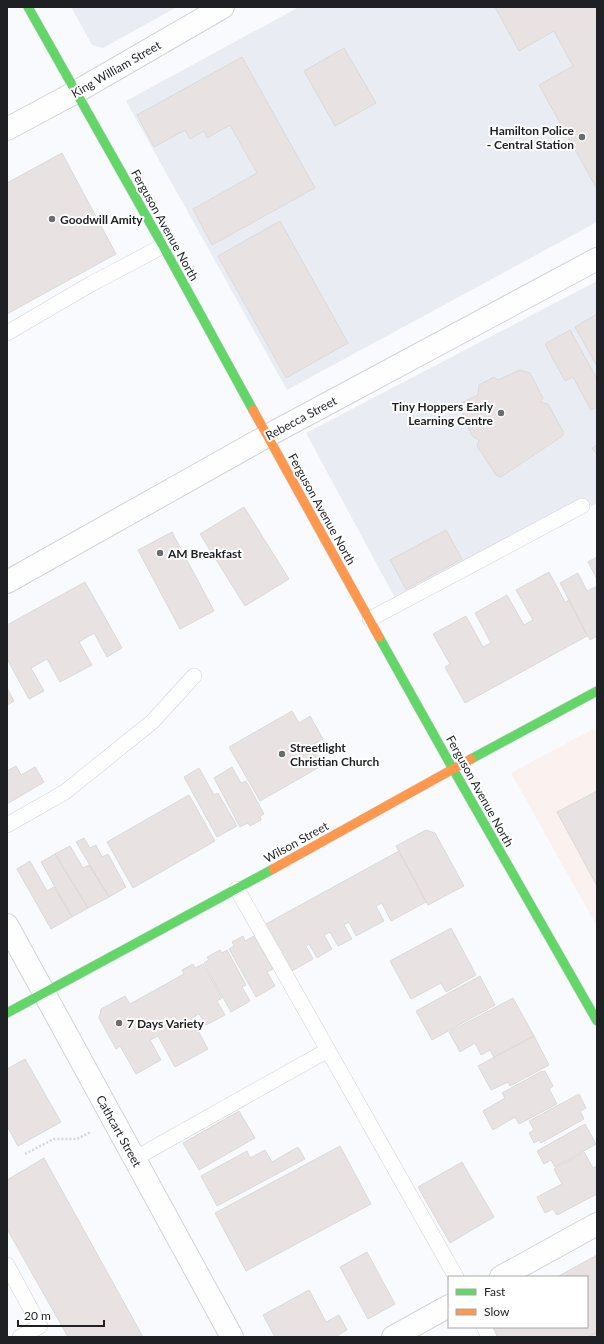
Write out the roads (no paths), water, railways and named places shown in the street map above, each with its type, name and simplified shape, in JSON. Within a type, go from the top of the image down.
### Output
[{"type":"street","name":"Ferguson Avenue North","points":[[28,7],[163,246],[453,769],[597,1021]]},
{"type":"street","name":"King William Street","points":[[7,129],[76,92],[223,7]]},
{"type":"street","name":"Rebecca Street","points":[[7,582],[267,436],[597,259]]},
{"type":"street","name":"Wilson Street","points":[[7,1013],[597,692]]},
{"type":"street","name":"Cathcart Street","points":[[7,925],[45,992],[113,1121],[232,1337]]},
{"type":"street","points":[[504,1276],[597,1224]]},
{"type":"street","points":[[393,1337],[448,1307]]},
{"type":"lane","points":[[7,333],[91,284],[163,246]]},
{"type":"lane","points":[[370,619],[582,506]]},
{"type":"lane","points":[[7,825],[65,792],[152,722],[194,676]]},
{"type":"lane","points":[[237,889],[455,1276]]},
{"type":"lane","points":[[134,1159],[328,1050]]},
{"type":"lane","points":[[7,1264],[40,1326],[20,1337]]},
{"type":"lane","points":[[484,1328],[489,1337]]},
{"type":"place","name":"Hamilton Police - Central Station","points":[[582,137]]},
{"type":"place","name":"Goodwill Amity","points":[[52,219]]},
{"type":"place","name":"Tiny Hoppers Early Learning Centre","points":[[501,413]]},
{"type":"place","name":"AM Breakfast","points":[[160,553]]},
{"type":"place","name":"Streetlight Christian Church","points":[[282,754]]},
{"type":"place","name":"7 Days Variety","points":[[119,1023]]}]
